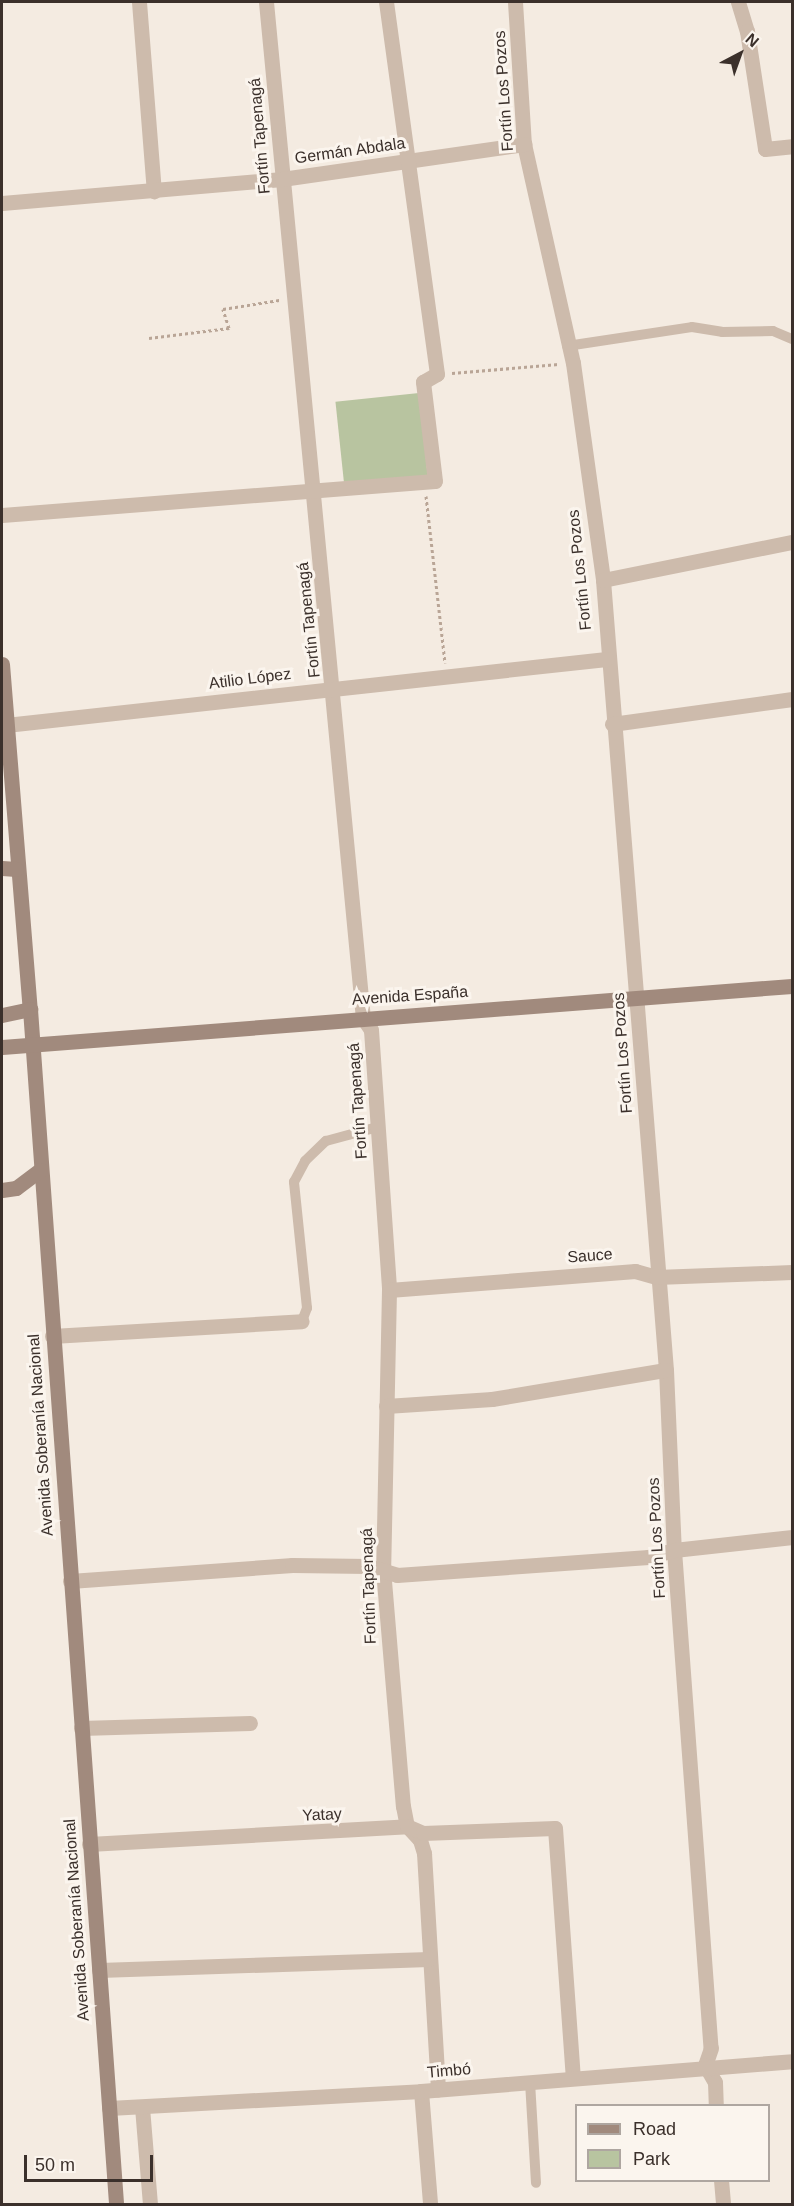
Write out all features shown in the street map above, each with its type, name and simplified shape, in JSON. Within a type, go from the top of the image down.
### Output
[{"type":"main road","name":"Avenida Soberanía Nacional","points":[[2,664],[6,725],[9,868],[30,1009],[30,1042],[116,2205]]},
{"type":"main road","name":"Avenida España","points":[[2,1047],[30,1042],[792,986]]},
{"type":"main road","points":[[2,1016],[30,1009]]},
{"type":"main road","points":[[2,1190],[16,1188],[40,1170]]},
{"type":"street","points":[[139,2],[154,191]]},
{"type":"street","name":"Fortín Tapenagá","points":[[266,2],[292,297],[334,687],[363,1018],[371,1030],[389,1290],[383,1569],[395,1728],[407,1826],[420,1840],[424,1853],[438,2090]]},
{"type":"street","points":[[2,516],[435,481],[423,382],[437,374],[386,2]]},
{"type":"street","name":"Fortín Los Pozos","points":[[515,2],[524,144],[567,346],[573,363],[603,580],[606,659],[637,998],[656,1277],[666,1370],[674,1550],[711,2048],[705,2065]]},
{"type":"street","points":[[738,2],[747,31],[765,149],[792,146]]},
{"type":"street","name":"Germán Abdala","points":[[2,202],[282,179],[524,144]]},
{"type":"street","points":[[603,580],[792,542]]},
{"type":"street","name":"Atilio López","points":[[6,725],[334,687],[606,659]]},
{"type":"street","points":[[612,724],[792,699]]},
{"type":"street","name":"Sauce","points":[[389,1290],[635,1271],[656,1277],[792,1272]]},
{"type":"street","points":[[52,1336],[302,1322]]},
{"type":"street","points":[[386,1406],[492,1400],[666,1370]]},
{"type":"street","points":[[70,1581],[292,1565],[368,1566],[397,1575],[648,1557],[674,1550],[792,1537]]},
{"type":"street","points":[[81,1728],[250,1723]]},
{"type":"street","name":"Yatay","points":[[89,1844],[407,1826],[423,1833],[555,1827],[573,2077]]},
{"type":"street","points":[[99,1970],[429,1959]]},
{"type":"street","name":"Timbó","points":[[108,2108],[438,2090],[705,2065],[792,2061]]},
{"type":"street","points":[[705,2065],[715,2082],[716,2104]]},
{"type":"street","points":[[422,2091],[430,2205]]},
{"type":"street","points":[[142,2107],[150,2205]]},
{"type":"street","points":[[722,2182],[723,2205]]},
{"type":"lane","points":[[567,346],[692,327],[722,332],[773,330],[792,339]]},
{"type":"lane","points":[[302,1322],[307,1308],[294,1182],[305,1161],[326,1141],[378,1127]]},
{"type":"lane","points":[[530,2082],[536,2183]]},
{"type":"path","points":[[149,338],[229,328],[224,309],[292,297]]},
{"type":"path","points":[[437,374],[573,363]]},
{"type":"path","points":[[425,483],[447,676]]},
{"type":"green space","points":[[419,393],[428,477],[344,485],[335,402]]}]
